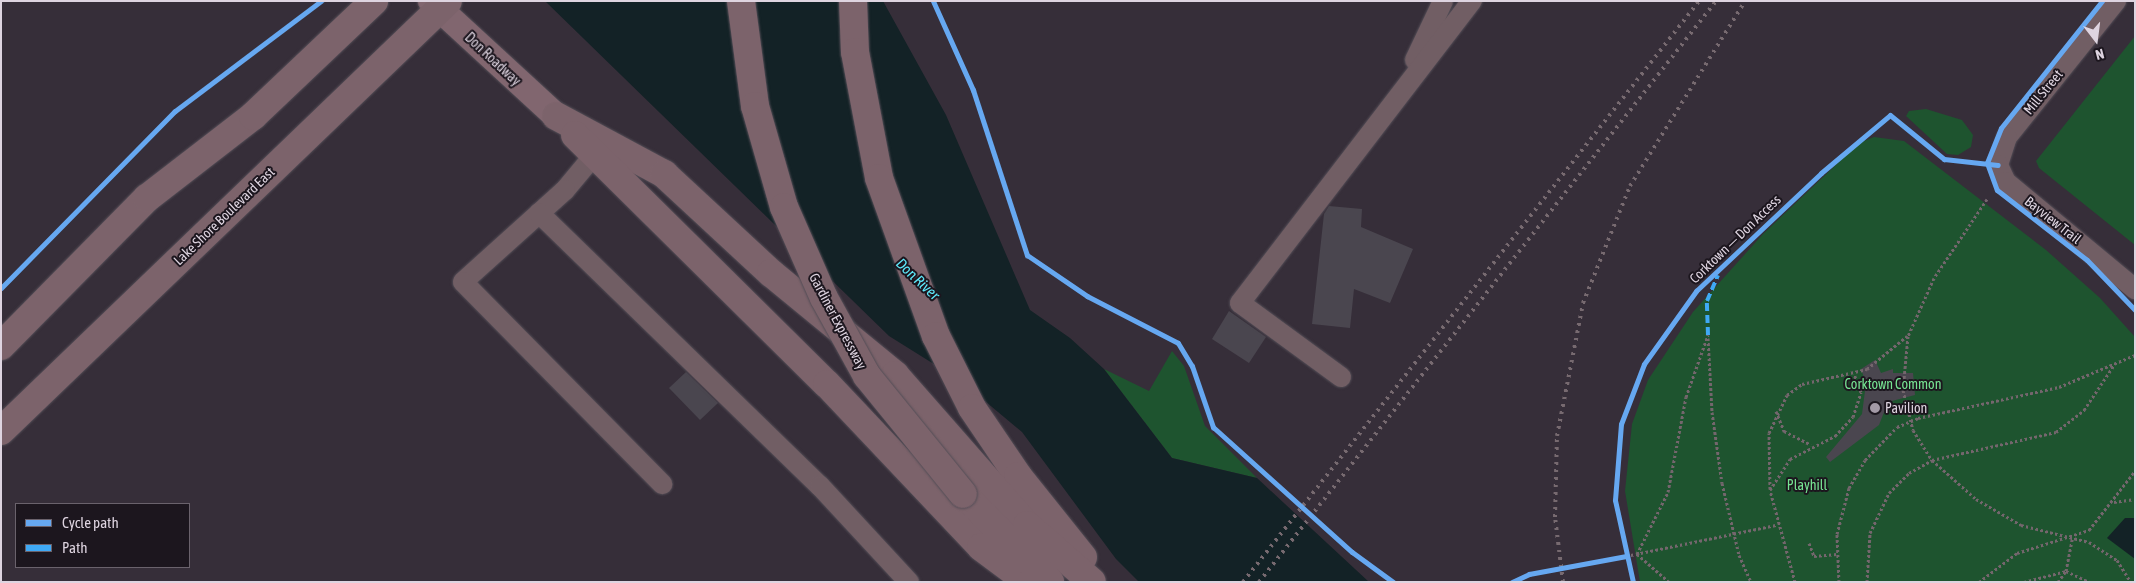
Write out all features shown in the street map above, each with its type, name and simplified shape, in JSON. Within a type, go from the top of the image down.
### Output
[{"type":"highway","points":[[1,346],[147,198],[253,116],[374,1]]},
{"type":"highway","name":"Gardiner Expressway","points":[[741,1],[755,106],[784,207],[824,298],[867,376],[962,494],[1050,582]]},
{"type":"highway","points":[[853,1],[855,52],[879,178],[936,336],[972,408],[996,443],[1105,582]]},
{"type":"highway","name":"Lake Shore Boulevard East","points":[[1,431],[439,4]]},
{"type":"highway","points":[[556,116],[827,384],[981,547],[1028,582]]},
{"type":"highway","points":[[556,116],[664,174],[771,273],[895,374],[1026,525],[1092,582]]},
{"type":"main road","name":"Don Roadway","points":[[439,4],[556,116]]},
{"type":"street","points":[[1398,94],[1443,1]]},
{"type":"street","points":[[1341,377],[1240,303],[1398,94],[1472,1]]},
{"type":"street","name":"Mill Street","points":[[2116,1],[2007,137],[1998,165],[2006,182],[2135,289]]},
{"type":"street","points":[[595,154],[539,213],[463,282],[662,484]]},
{"type":"street","points":[[539,213],[820,486],[909,582]]},
{"type":"path","points":[[1987,199],[1934,278],[1908,336],[1904,390],[1909,420],[1932,460],[1999,513],[2044,534],[2089,542],[2117,560],[2131,582]]},
{"type":"path","points":[[1637,554],[1668,492],[1686,396],[1708,335],[1712,418],[1734,534],[1751,582]]},
{"type":"path","points":[[1795,582],[1776,525],[1770,490],[1769,433],[1776,411],[1799,386],[1854,374],[1884,358],[1908,336]]},
{"type":"path","points":[[1839,582],[1837,554],[1839,519],[1859,468],[1909,420],[2040,393],[2135,356]]},
{"type":"path","points":[[1867,582],[1867,544],[1879,510],[1904,478],[1932,460],[2056,432],[2084,410],[2114,364]]},
{"type":"path","points":[[1770,490],[1786,463],[1812,445],[1835,436],[1855,414],[1861,392],[1854,374]]},
{"type":"path","points":[[1776,411],[1784,431],[1812,445]]},
{"type":"path","points":[[1979,582],[2017,553],[2072,538],[2089,530],[2113,502],[2135,471]]},
{"type":"path","points":[[2113,502],[2135,499]]},
{"type":"path","points":[[1619,558],[1776,525]]},
{"type":"path","points":[[2058,582],[2066,571],[2072,538]]},
{"type":"path","points":[[1809,543],[1814,556],[1837,554]]},
{"type":"path","points":[[1624,548],[1628,565]]},
{"type":"path","points":[[1637,554],[1669,582]]},
{"type":"path","points":[[2024,582],[2066,571],[2090,582]]},
{"type":"green space","points":[[2135,36],[2135,245],[2039,168],[2036,161]]},
{"type":"green space","points":[[1926,109],[1962,120],[1973,135],[1971,147],[1958,155],[1947,154],[1906,116],[1909,111]]},
{"type":"green space","name":"Corktown Common","points":[[1874,137],[1904,141],[2046,250],[2100,298],[2135,337],[2135,582],[1640,582],[1625,491],[1632,424],[1648,380],[1693,312],[1763,234],[1859,143]]},
{"type":"green space","points":[[1172,351],[1184,366],[1205,426],[1257,478],[1172,458],[1104,369],[1149,391]]},
{"type":"water","name":"Don River","points":[[545,1],[883,1],[946,115],[1030,310],[1070,338],[1104,369],[1172,458],[1257,478],[1369,582],[1139,582],[1116,559],[1022,432],[961,381],[889,336]]},
{"type":"water","points":[[2125,518],[2135,518],[2135,559],[2107,538]]},
{"type":"building","points":[[1329,206],[1362,209],[1361,227],[1413,249],[1390,303],[1354,289],[1350,328],[1312,324],[1324,214]]},
{"type":"building","points":[[1229,311],[1266,337],[1249,363],[1212,339]]},
{"type":"building","name":"Pavilion","points":[[1875,360],[1881,373],[1893,369],[1893,373],[1913,373],[1915,395],[1888,402],[1879,425],[1830,462],[1826,457],[1862,414],[1866,383],[1861,369]]},
{"type":"building","points":[[686,372],[718,403],[700,420],[669,388]]},
{"type":"railway","points":[[1243,582],[1699,1]]},
{"type":"railway","points":[[1259,582],[1716,1]]},
{"type":"railway","points":[[1563,582],[1555,517],[1557,436],[1583,303],[1630,186],[1745,1]]},
{"type":"marked path","points":[[1708,335],[1707,301],[1718,275]]},
{"type":"cycle path","points":[[1,288],[175,111],[321,1]]},
{"type":"cycle path","points":[[933,1],[973,90],[1027,255],[1087,296],[1178,343],[1192,366],[1213,427],[1352,552],[1393,582]]},
{"type":"cycle path","name":"Bayview Trail","points":[[2102,1],[2001,128],[1987,163],[1997,190],[2087,260],[2135,310]]},
{"type":"cycle path","name":"Corktown — Don Access","points":[[1633,582],[1615,500],[1621,424],[1644,364],[1696,291],[1821,173],[1890,115],[1944,159],[1998,165]]},
{"type":"cycle path","points":[[1512,582],[1529,574],[1626,556]]},
{"type":"place","name":"Pavilion","points":[[1875,408]]},
{"type":"park label","name":"Playhill","points":[[1807,485]]}]
